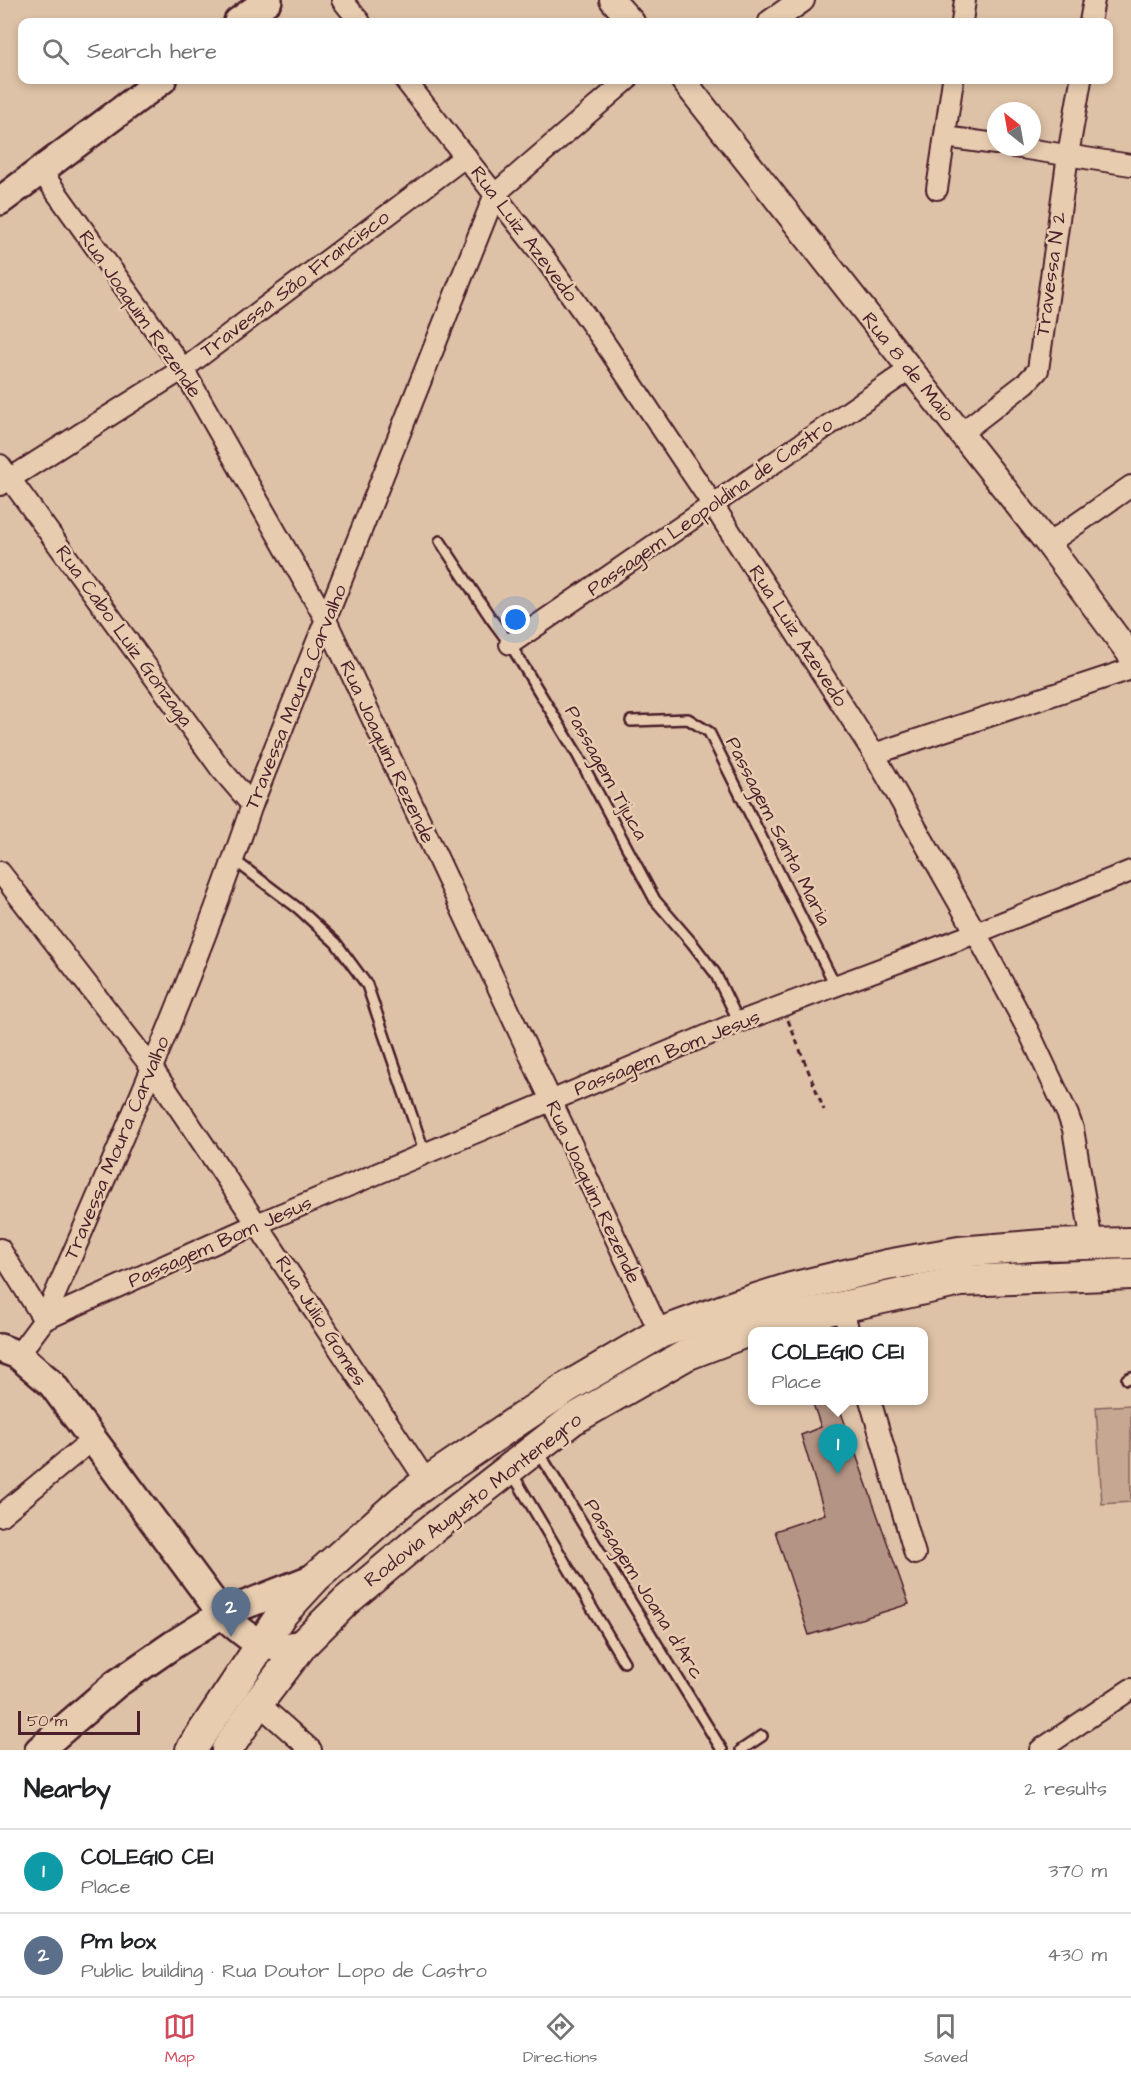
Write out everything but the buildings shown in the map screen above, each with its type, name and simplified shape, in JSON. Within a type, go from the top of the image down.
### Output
[{"type":"main road","points":[[243,18],[268,0]]},
{"type":"main road","points":[[0,201],[157,84]]},
{"type":"main road","name":"Rodovia Augusto Montenegro","points":[[784,1327],[846,1319],[960,1267],[1044,1245],[1131,1243]]},
{"type":"main road","name":"Rodovia Augusto Montenegro","points":[[191,1750],[281,1615],[316,1577],[427,1482],[566,1388],[660,1333],[736,1305],[804,1284],[887,1265],[1131,1274]]},
{"type":"main road","name":"Rodovia Augusto Montenegro","points":[[227,1750],[258,1703],[303,1644],[346,1601],[448,1516],[572,1420],[696,1351],[748,1332]]},
{"type":"main road","points":[[9,1351],[52,1384],[222,1614],[261,1644],[278,1647],[303,1644]]},
{"type":"main road","points":[[592,1373],[608,1399]]},
{"type":"main road","points":[[427,1482],[448,1516]]},
{"type":"main road","points":[[39,1750],[116,1684],[152,1658],[222,1614],[316,1577]]},
{"type":"street","points":[[342,0],[357,18]]},
{"type":"street","points":[[612,0],[628,18]]},
{"type":"street","points":[[777,18],[802,0]]},
{"type":"street","points":[[963,18],[965,0]]},
{"type":"street","points":[[1091,18],[1094,0]]},
{"type":"street","name":"Rua Luiz Azevedo","points":[[408,84],[546,260],[713,505],[874,754],[976,933],[1029,1032],[1068,1115],[1073,1129],[1092,1243]]},
{"type":"street","name":"Travessa Moura Carvalho","points":[[9,1351],[44,1320],[152,1068],[234,860],[252,806],[495,194],[622,84]]},
{"type":"street","name":"Rua 8 de Maio","points":[[689,84],[909,370],[1048,544],[1131,656]]},
{"type":"street","points":[[937,189],[952,84]]},
{"type":"street","name":"Travessa N 2","points":[[961,433],[1026,383],[1038,370],[1080,84]]},
{"type":"street","points":[[945,137],[987,143]]},
{"type":"street","points":[[1041,151],[1131,165]]},
{"type":"street","name":"Travessa São Francisco","points":[[3,476],[183,369],[466,156]]},
{"type":"street","name":"Rua Joaquim Rezende","points":[[40,171],[183,369],[326,621],[660,1333]]},
{"type":"street","name":"Passagem Leopoldina de Castro","points":[[510,644],[909,370]]},
{"type":"street","name":"Rua Cabo Luiz Gonzaga","points":[[3,476],[221,769],[252,806]]},
{"type":"street","points":[[1048,544],[1131,486]]},
{"type":"street","points":[[874,754],[1131,669]]},
{"type":"street","name":"Passagem Bom Jesus","points":[[44,1320],[257,1224],[739,1022],[976,933],[1131,871]]},
{"type":"street","name":"Rua Júlio Gomes","points":[[0,872],[152,1068],[427,1482]]},
{"type":"street","points":[[0,1250],[44,1320]]},
{"type":"street","points":[[871,1405],[915,1554]]},
{"type":"street","points":[[0,1516],[94,1438]]},
{"type":"street","points":[[1040,1750],[1131,1689]]},
{"type":"street","points":[[258,1703],[311,1750]]},
{"type":"lane","name":"Passagem Tijuca","points":[[440,541],[510,644],[577,754],[655,900],[692,942],[715,974],[739,1022]]},
{"type":"lane","name":"Passagem Santa Maria","points":[[631,721],[688,719],[709,732],[835,985]]},
{"type":"lane","points":[[234,860],[299,909],[329,936],[367,985],[425,1154]]},
{"type":"lane","name":"Passagem Joana d'Arc","points":[[535,1447],[722,1750]]},
{"type":"lane","points":[[508,1468],[624,1662]]},
{"type":"lane","points":[[741,1750],[762,1736]]},
{"type":"path","points":[[782,1006],[824,1110]]},
{"type":"shaded area","points":[[1131,1405],[1131,1502],[1102,1504],[1096,1407]]},
{"type":"place","name":"COLEGIO CEI","points":[[838,1474]]},
{"type":"place","name":"Pm box","points":[[231,1637]]}]
